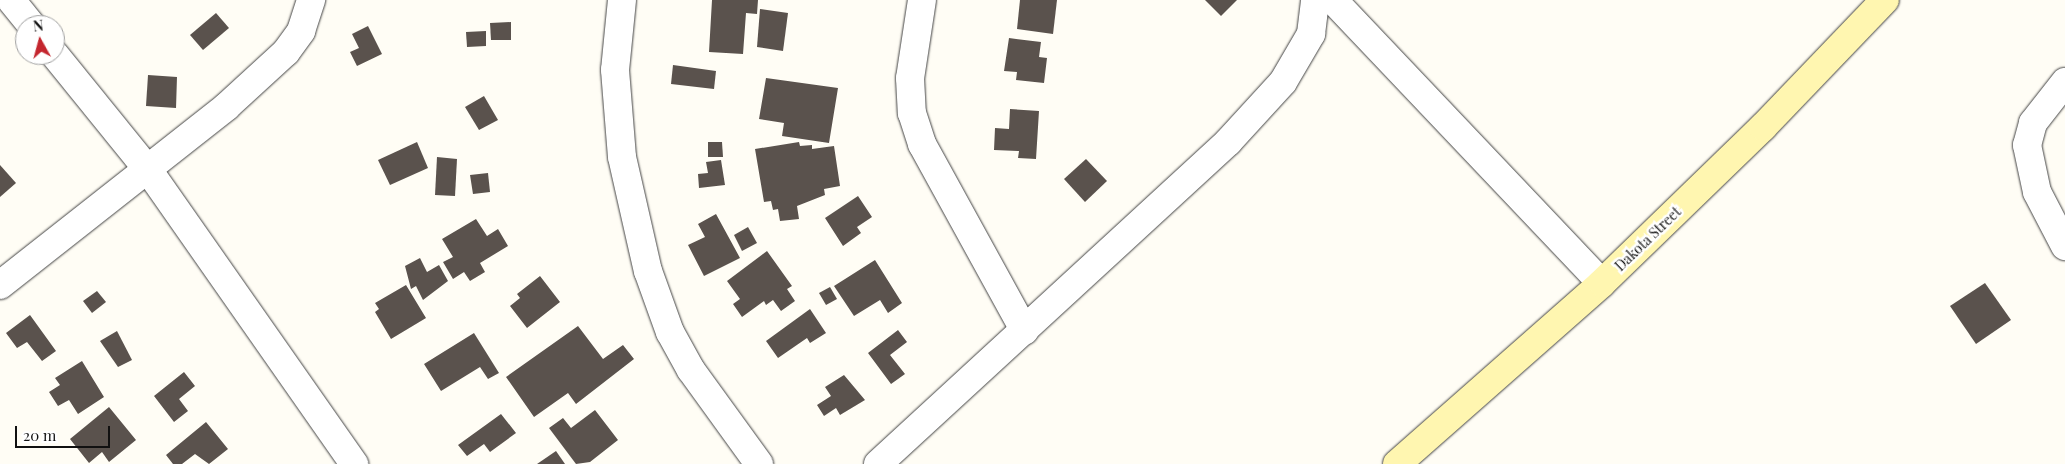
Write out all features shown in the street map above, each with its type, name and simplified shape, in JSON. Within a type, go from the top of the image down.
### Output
[{"type":"street","points":[[11,0],[23,15]]},
{"type":"street","points":[[0,285],[149,171],[286,52],[301,31],[311,0]]},
{"type":"street","points":[[622,0],[615,70],[622,157],[648,271],[670,332],[691,370],[759,464]]},
{"type":"street","points":[[922,0],[910,78],[912,113],[922,144],[1025,331]]},
{"type":"street","points":[[878,464],[1025,331],[1228,142],[1283,82],[1310,34],[1316,0]]},
{"type":"street","points":[[1333,0],[1602,282]]},
{"type":"street","name":"Dakota Street","points":[[1397,464],[1602,282],[1763,127],[1885,0]]},
{"type":"street","points":[[63,65],[149,171],[354,464]]},
{"type":"street","points":[[2065,82],[2033,123],[2027,145],[2037,192],[2065,246]]},
{"type":"building","points":[[712,0],[758,0],[757,14],[746,13],[743,54],[709,52]]},
{"type":"building","points":[[1020,0],[1057,0],[1053,34],[1017,29]]},
{"type":"building","points":[[1205,0],[1237,0],[1221,16]]},
{"type":"building","points":[[760,9],[788,13],[783,51],[757,47]]},
{"type":"building","points":[[216,13],[229,28],[203,50],[190,35]]},
{"type":"building","points":[[511,22],[511,40],[491,40],[490,23]]},
{"type":"building","points":[[368,26],[382,54],[357,66],[350,52],[359,48],[352,34]]},
{"type":"building","points":[[486,31],[486,46],[467,47],[466,32]]},
{"type":"building","points":[[1009,38],[1041,42],[1039,57],[1047,58],[1044,83],[1016,80],[1017,72],[1004,71]]},
{"type":"building","points":[[673,65],[716,71],[714,89],[671,84]]},
{"type":"building","points":[[148,75],[177,77],[176,108],[146,106]]},
{"type":"building","points":[[766,78],[838,88],[829,143],[782,136],[784,123],[759,119]]},
{"type":"building","points":[[484,96],[498,120],[479,130],[465,107]]},
{"type":"building","points":[[1010,109],[1039,111],[1036,159],[1018,158],[1019,151],[994,150],[995,128],[1009,129]]},
{"type":"building","points":[[417,142],[428,168],[390,185],[378,160]]},
{"type":"building","points":[[708,142],[722,142],[723,157],[708,157]]},
{"type":"building","points":[[799,142],[800,146],[812,145],[812,149],[834,146],[840,186],[824,189],[825,195],[797,206],[799,219],[780,221],[778,209],[773,210],[771,201],[764,202],[755,149]]},
{"type":"building","points":[[437,157],[457,159],[455,196],[435,195]]},
{"type":"building","points":[[1086,159],[1107,181],[1085,202],[1064,179]]},
{"type":"building","points":[[721,160],[725,185],[699,188],[698,174],[708,173],[706,162]]},
{"type":"building","points":[[0,165],[16,183],[0,197]]},
{"type":"building","points":[[488,173],[490,192],[473,194],[470,175]]},
{"type":"building","points":[[858,196],[872,217],[857,227],[861,233],[843,246],[825,218]]},
{"type":"building","points":[[716,214],[740,258],[704,276],[688,245],[705,237],[698,224]]},
{"type":"building","points":[[476,219],[487,236],[498,229],[508,246],[480,263],[485,272],[470,281],[464,272],[453,279],[443,262],[453,257],[442,239]]},
{"type":"building","points":[[748,227],[757,243],[742,251],[734,235]]},
{"type":"building","points":[[767,251],[792,286],[787,289],[795,301],[781,311],[773,300],[766,305],[764,301],[742,317],[733,304],[740,299],[727,281]]},
{"type":"building","points":[[420,258],[427,272],[439,265],[448,281],[423,300],[416,286],[411,289],[405,266]]},
{"type":"building","points":[[875,260],[902,303],[888,313],[880,300],[854,316],[834,286]]},
{"type":"building","points":[[540,276],[560,302],[527,328],[510,306],[520,298],[517,294]]},
{"type":"building","points":[[1985,283],[2011,320],[1976,344],[1950,306]]},
{"type":"building","points":[[406,285],[426,318],[391,339],[375,312],[379,309],[375,303]]},
{"type":"building","points":[[830,287],[837,299],[826,305],[819,293]]},
{"type":"building","points":[[97,291],[106,302],[92,313],[83,301]]},
{"type":"building","points":[[810,309],[826,333],[810,343],[807,338],[778,358],[766,341]]},
{"type":"building","points":[[30,315],[56,351],[42,361],[27,342],[17,348],[6,333]]},
{"type":"building","points":[[578,326],[603,359],[623,345],[634,359],[576,404],[568,393],[534,417],[506,377]]},
{"type":"building","points":[[898,330],[907,342],[890,355],[905,374],[891,384],[868,353]]},
{"type":"building","points":[[117,331],[132,360],[118,367],[100,341]]},
{"type":"building","points":[[474,333],[499,373],[488,379],[480,367],[441,391],[424,364]]},
{"type":"building","points":[[82,361],[104,397],[78,414],[69,400],[58,406],[49,392],[60,385],[55,378]]},
{"type":"building","points":[[184,372],[195,386],[179,399],[188,411],[174,422],[154,396]]},
{"type":"building","points":[[844,375],[865,400],[840,415],[836,408],[824,416],[817,405],[831,396],[825,387]]},
{"type":"building","points":[[109,407],[136,440],[109,462],[102,452],[89,463],[70,439]]},
{"type":"building","points":[[595,410],[618,440],[590,462],[576,464],[549,428],[563,418],[571,428]]},
{"type":"building","points":[[501,414],[516,433],[490,452],[484,444],[467,456],[458,445]]},
{"type":"building","points":[[206,422],[228,449],[209,464],[195,454],[182,464],[173,464],[166,455]]},
{"type":"building","points":[[556,451],[565,464],[537,464]]}]
